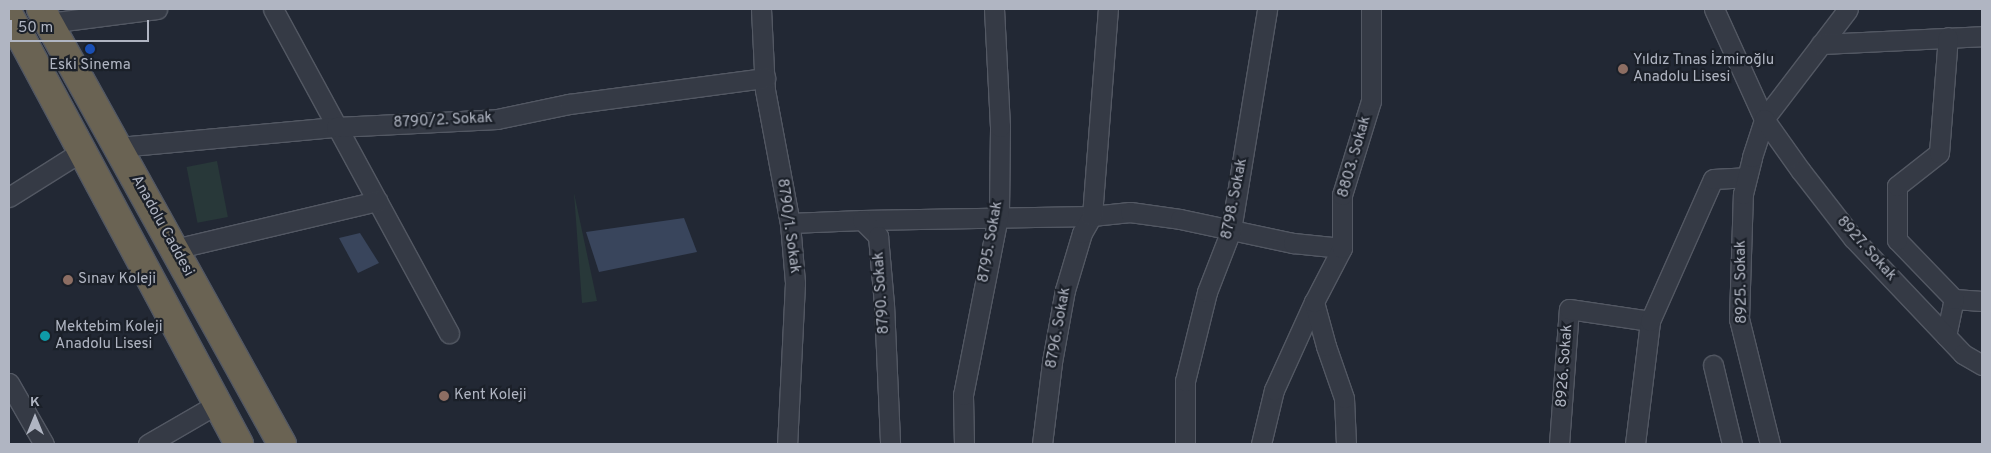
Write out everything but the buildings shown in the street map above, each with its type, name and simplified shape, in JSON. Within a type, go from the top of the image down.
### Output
[{"type":"highway","points":[[9,15],[239,444]]},
{"type":"highway","name":"Anadolu Caddesi","points":[[44,16],[282,444]]},
{"type":"street","points":[[44,16],[157,9]]},
{"type":"street","points":[[273,9],[448,333]]},
{"type":"street","name":"8790/1. Sokak","points":[[761,9],[765,78],[790,223],[795,283],[787,444]]},
{"type":"street","name":"8795. Sokak","points":[[964,444],[963,395],[997,218],[1000,127],[994,9]]},
{"type":"street","points":[[1092,216],[1108,9]]},
{"type":"street","name":"8798. Sokak","points":[[1185,444],[1185,381],[1207,292],[1231,230],[1267,9]]},
{"type":"street","name":"8803. Sokak","points":[[1261,444],[1274,390],[1314,302],[1342,248],[1342,195],[1371,101],[1371,9]]},
{"type":"street","name":"8927. Sokak","points":[[1714,9],[1764,119],[1801,171],[1853,238],[1963,354],[1982,365]]},
{"type":"street","points":[[1635,444],[1650,321],[1713,179],[1746,177],[1764,119],[1848,9]]},
{"type":"street","points":[[1820,44],[1982,36]]},
{"type":"street","points":[[1948,37],[1940,153],[1897,186],[1897,240],[1954,300],[1982,301]]},
{"type":"street","name":"8790/2. Sokak","points":[[119,148],[336,127],[497,119],[569,104],[765,78]]},
{"type":"street","points":[[9,197],[82,151]]},
{"type":"street","name":"8925. Sokak","points":[[1746,177],[1743,194],[1740,319],[1770,444]]},
{"type":"street","points":[[174,249],[377,201]]},
{"type":"street","points":[[790,223],[1092,216],[1130,212],[1180,219],[1293,243],[1342,248]]},
{"type":"street","name":"8796. Sokak","points":[[1042,444],[1052,362],[1065,290],[1082,233],[1092,216]]},
{"type":"street","name":"8790. Sokak","points":[[862,220],[878,236],[884,304],[890,444]]},
{"type":"street","points":[[1946,336],[1954,300]]},
{"type":"street","points":[[1314,302],[1326,346],[1344,398],[1346,444]]},
{"type":"street","name":"8926. Sokak","points":[[1559,444],[1569,309],[1650,321]]},
{"type":"street","points":[[1713,364],[1732,444]]},
{"type":"street","points":[[9,383],[44,444]]},
{"type":"street","points":[[148,444],[217,404]]},
{"type":"shaded area","points":[[217,161],[228,217],[197,223],[187,167]]},
{"type":"shaded area","points":[[574,193],[597,301],[582,303]]},
{"type":"water","points":[[684,218],[697,252],[599,272],[586,232]]},
{"type":"water","points":[[360,233],[379,263],[358,273],[339,238]]},
{"type":"place","name":"Eski Sinema","points":[[90,49]]},
{"type":"place","name":"Yıldız Tınas İzmiroğlu Anadolu Lisesi","points":[[1623,69]]},
{"type":"place","name":"Sınav Koleji","points":[[68,280]]},
{"type":"place","name":"Mektebim Koleji Anadolu Lisesi","points":[[45,336]]},
{"type":"place","name":"Kent Koleji","points":[[444,396]]}]
